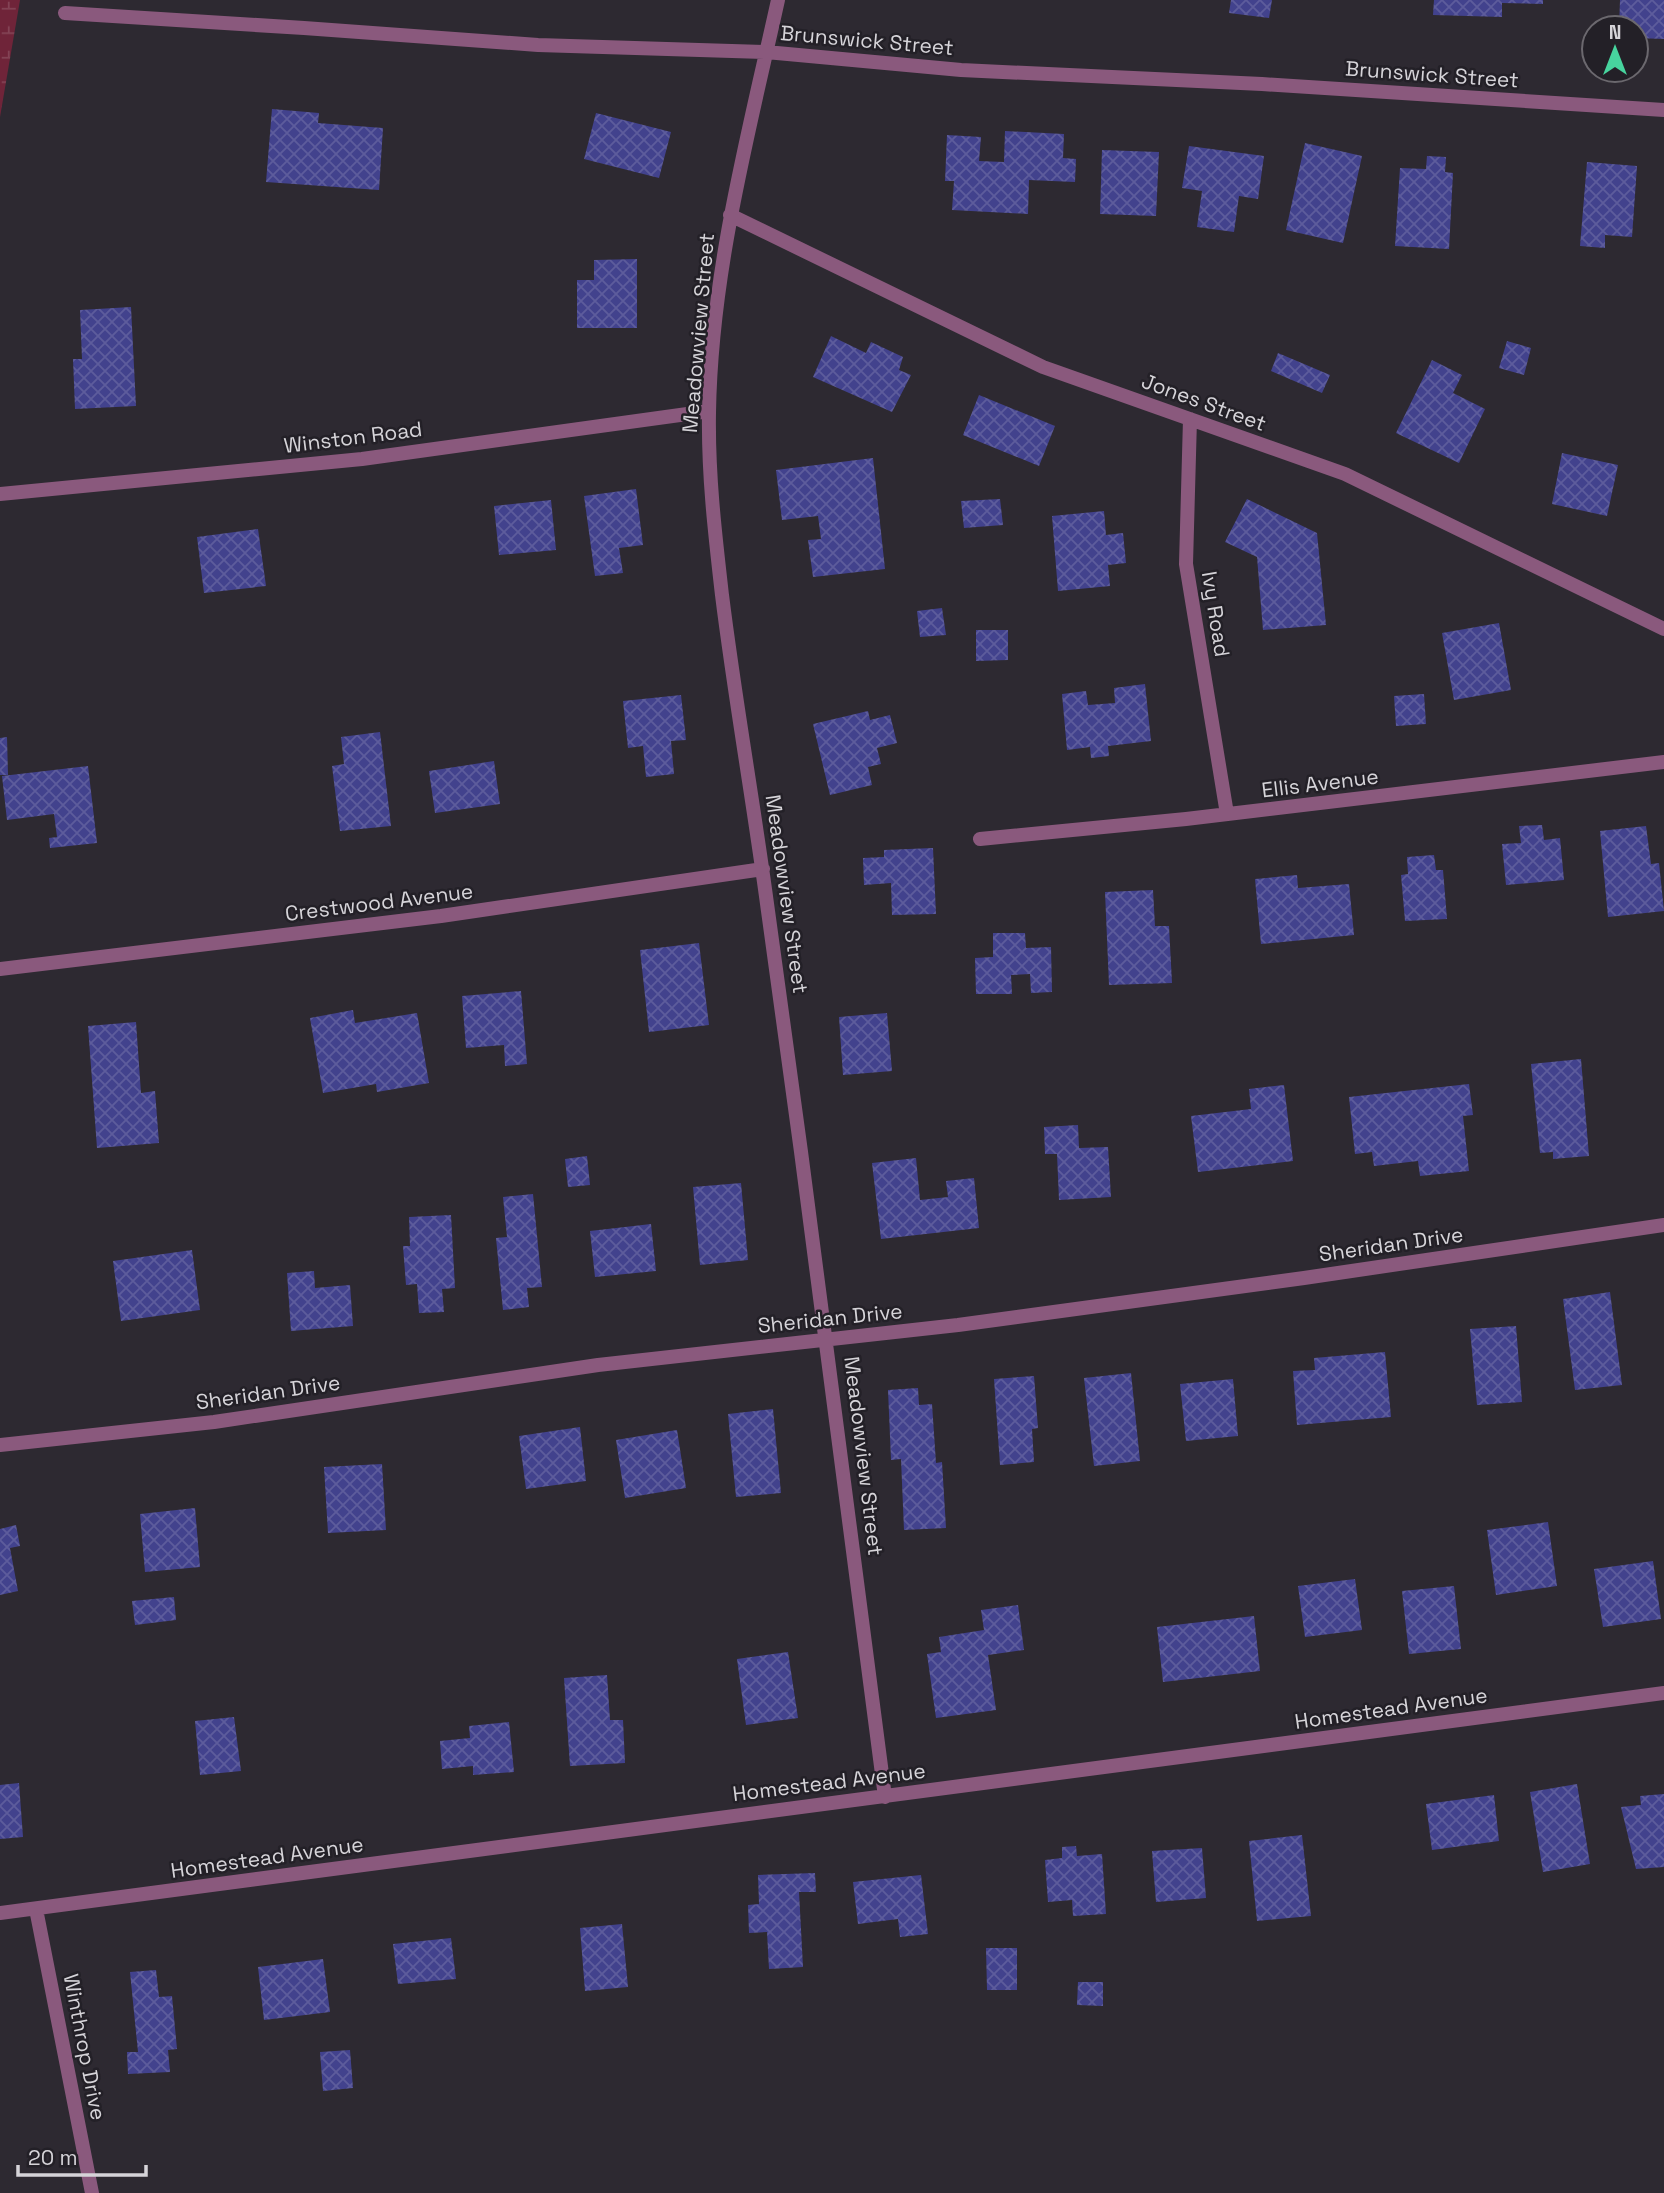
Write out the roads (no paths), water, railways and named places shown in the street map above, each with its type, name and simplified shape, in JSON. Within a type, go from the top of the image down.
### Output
[{"type":"street","name":"Meadowview Street","points":[[778,0],[726,236],[713,348],[709,411],[710,493],[729,649],[763,869],[828,1340],[885,1797]]},
{"type":"street","name":"Brunswick Street","points":[[65,13],[538,45],[766,52],[961,70],[1262,84],[1664,110]]},
{"type":"street","name":"Jones Street","points":[[730,215],[1043,367],[1345,474],[1664,628]]},
{"type":"street","name":"Winston Road","points":[[0,494],[362,459],[709,411]]},
{"type":"street","name":"Ivy Road","points":[[1190,419],[1186,564],[1227,814]]},
{"type":"street","name":"Ellis Avenue","points":[[980,839],[1227,814],[1664,762]]},
{"type":"street","name":"Crestwood Avenue","points":[[0,969],[441,916],[763,869]]},
{"type":"street","name":"Sheridan Drive","points":[[0,1445],[214,1422],[598,1365],[958,1325],[1664,1225]]},
{"type":"street","name":"Homestead Avenue","points":[[0,1913],[1664,1693]]},
{"type":"street","name":"Winthrop Drive","points":[[36,1909],[92,2193]]}]
